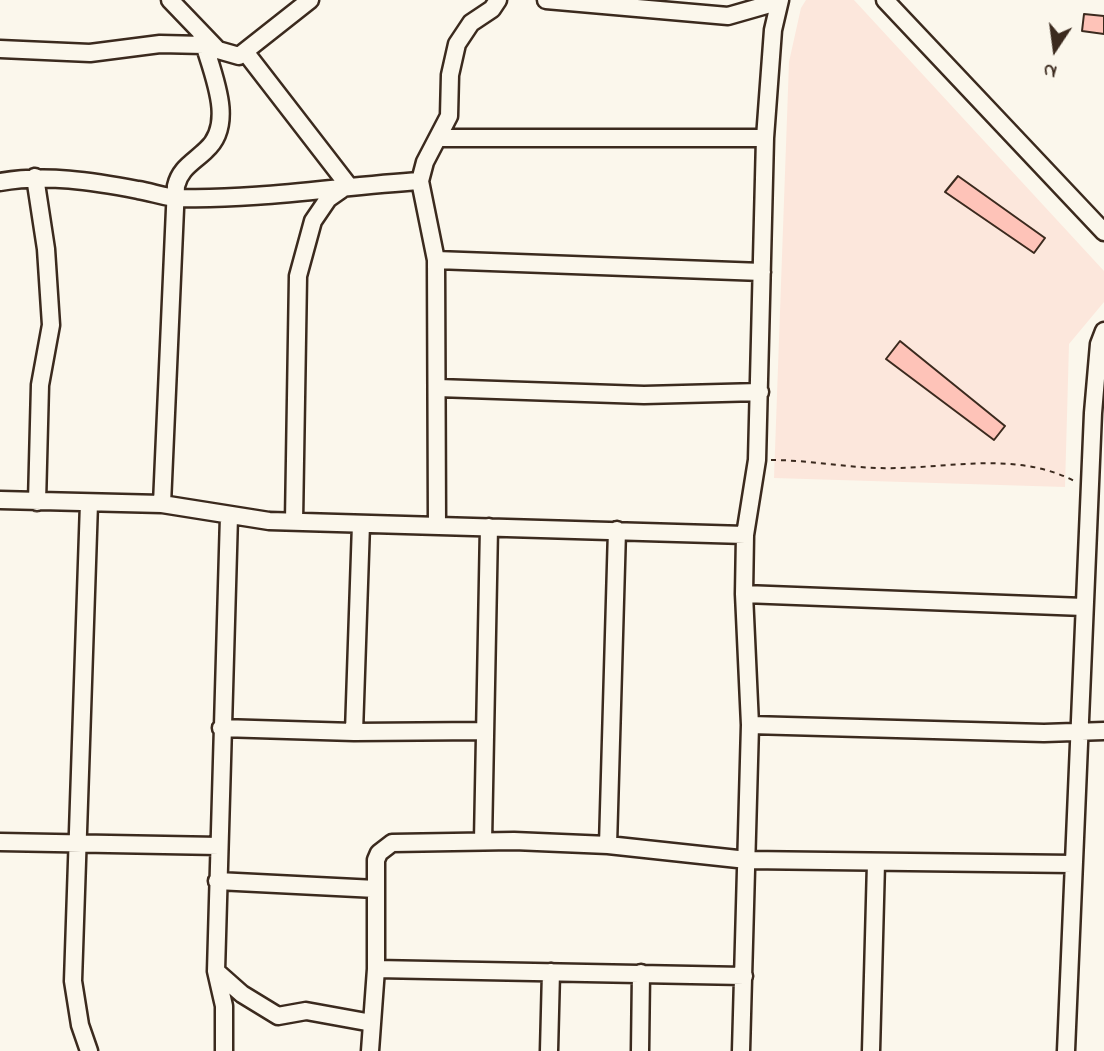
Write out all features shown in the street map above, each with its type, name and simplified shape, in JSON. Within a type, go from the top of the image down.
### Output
[{"type":"street","points":[[170,0],[202,39],[218,50],[239,56],[310,0]]},
{"type":"street","points":[[437,525],[436,260],[420,181],[425,162],[451,109],[450,75],[457,44],[471,23],[492,9],[498,0]]},
{"type":"street","points":[[549,0],[728,16],[778,1],[765,138],[757,460],[746,535],[744,594],[750,725],[741,1051]]},
{"type":"street","points":[[885,0],[1104,232]]},
{"type":"street","points":[[0,49],[90,53],[202,39]]},
{"type":"street","points":[[162,505],[176,198],[181,173],[213,144],[220,133],[221,111],[202,39]]},
{"type":"street","points":[[246,53],[348,185]]},
{"type":"street","points":[[439,138],[765,138]]},
{"type":"street","points":[[0,182],[35,177],[99,183],[176,198],[230,198],[348,185],[420,181]]},
{"type":"street","points":[[35,177],[46,249],[51,325],[40,385],[37,502]]},
{"type":"street","points":[[294,522],[298,276],[313,221],[328,200],[348,185]]},
{"type":"street","points":[[436,260],[762,272]]},
{"type":"street","points":[[1066,1051],[1089,489],[1099,344],[1104,331]]},
{"type":"street","points":[[438,388],[644,395],[760,392]]},
{"type":"street","points":[[0,500],[162,505],[229,516],[294,522],[746,535]]},
{"type":"street","points":[[89,503],[73,981],[79,1025],[89,1051]]},
{"type":"street","points":[[224,1051],[224,1006],[216,971],[229,516]]},
{"type":"street","points":[[354,732],[361,524]]},
{"type":"street","points":[[483,841],[489,527]]},
{"type":"street","points":[[608,845],[617,530]]},
{"type":"street","points":[[744,594],[1084,607]]},
{"type":"street","points":[[750,725],[1044,733],[1104,731]]},
{"type":"street","points":[[221,728],[354,732],[485,731]]},
{"type":"street","points":[[370,1051],[376,969],[376,860],[379,853],[393,843],[483,841],[608,845],[747,860],[1073,863]]},
{"type":"street","points":[[0,842],[219,846]]},
{"type":"street","points":[[871,1051],[876,863]]},
{"type":"street","points":[[217,881],[376,888]]},
{"type":"street","points":[[376,969],[744,976]]},
{"type":"street","points":[[216,971],[242,994],[278,1016],[306,1011],[372,1023]]},
{"type":"street","points":[[549,1051],[551,972]]},
{"type":"street","points":[[640,1051],[641,973]]},
{"type":"path","points":[[757,460],[801,460],[882,468],[980,463],[1041,467],[1089,489]]},
{"type":"shaded area","points":[[806,0],[854,0],[1104,271],[1104,302],[1069,344],[1065,487],[774,478],[789,62],[801,8]]},
{"type":"building","points":[[1084,14],[1104,16],[1104,34],[1082,31]]},
{"type":"building","points":[[958,176],[1045,238],[1034,253],[945,192]]},
{"type":"building","points":[[900,341],[1005,426],[994,440],[886,359]]}]
